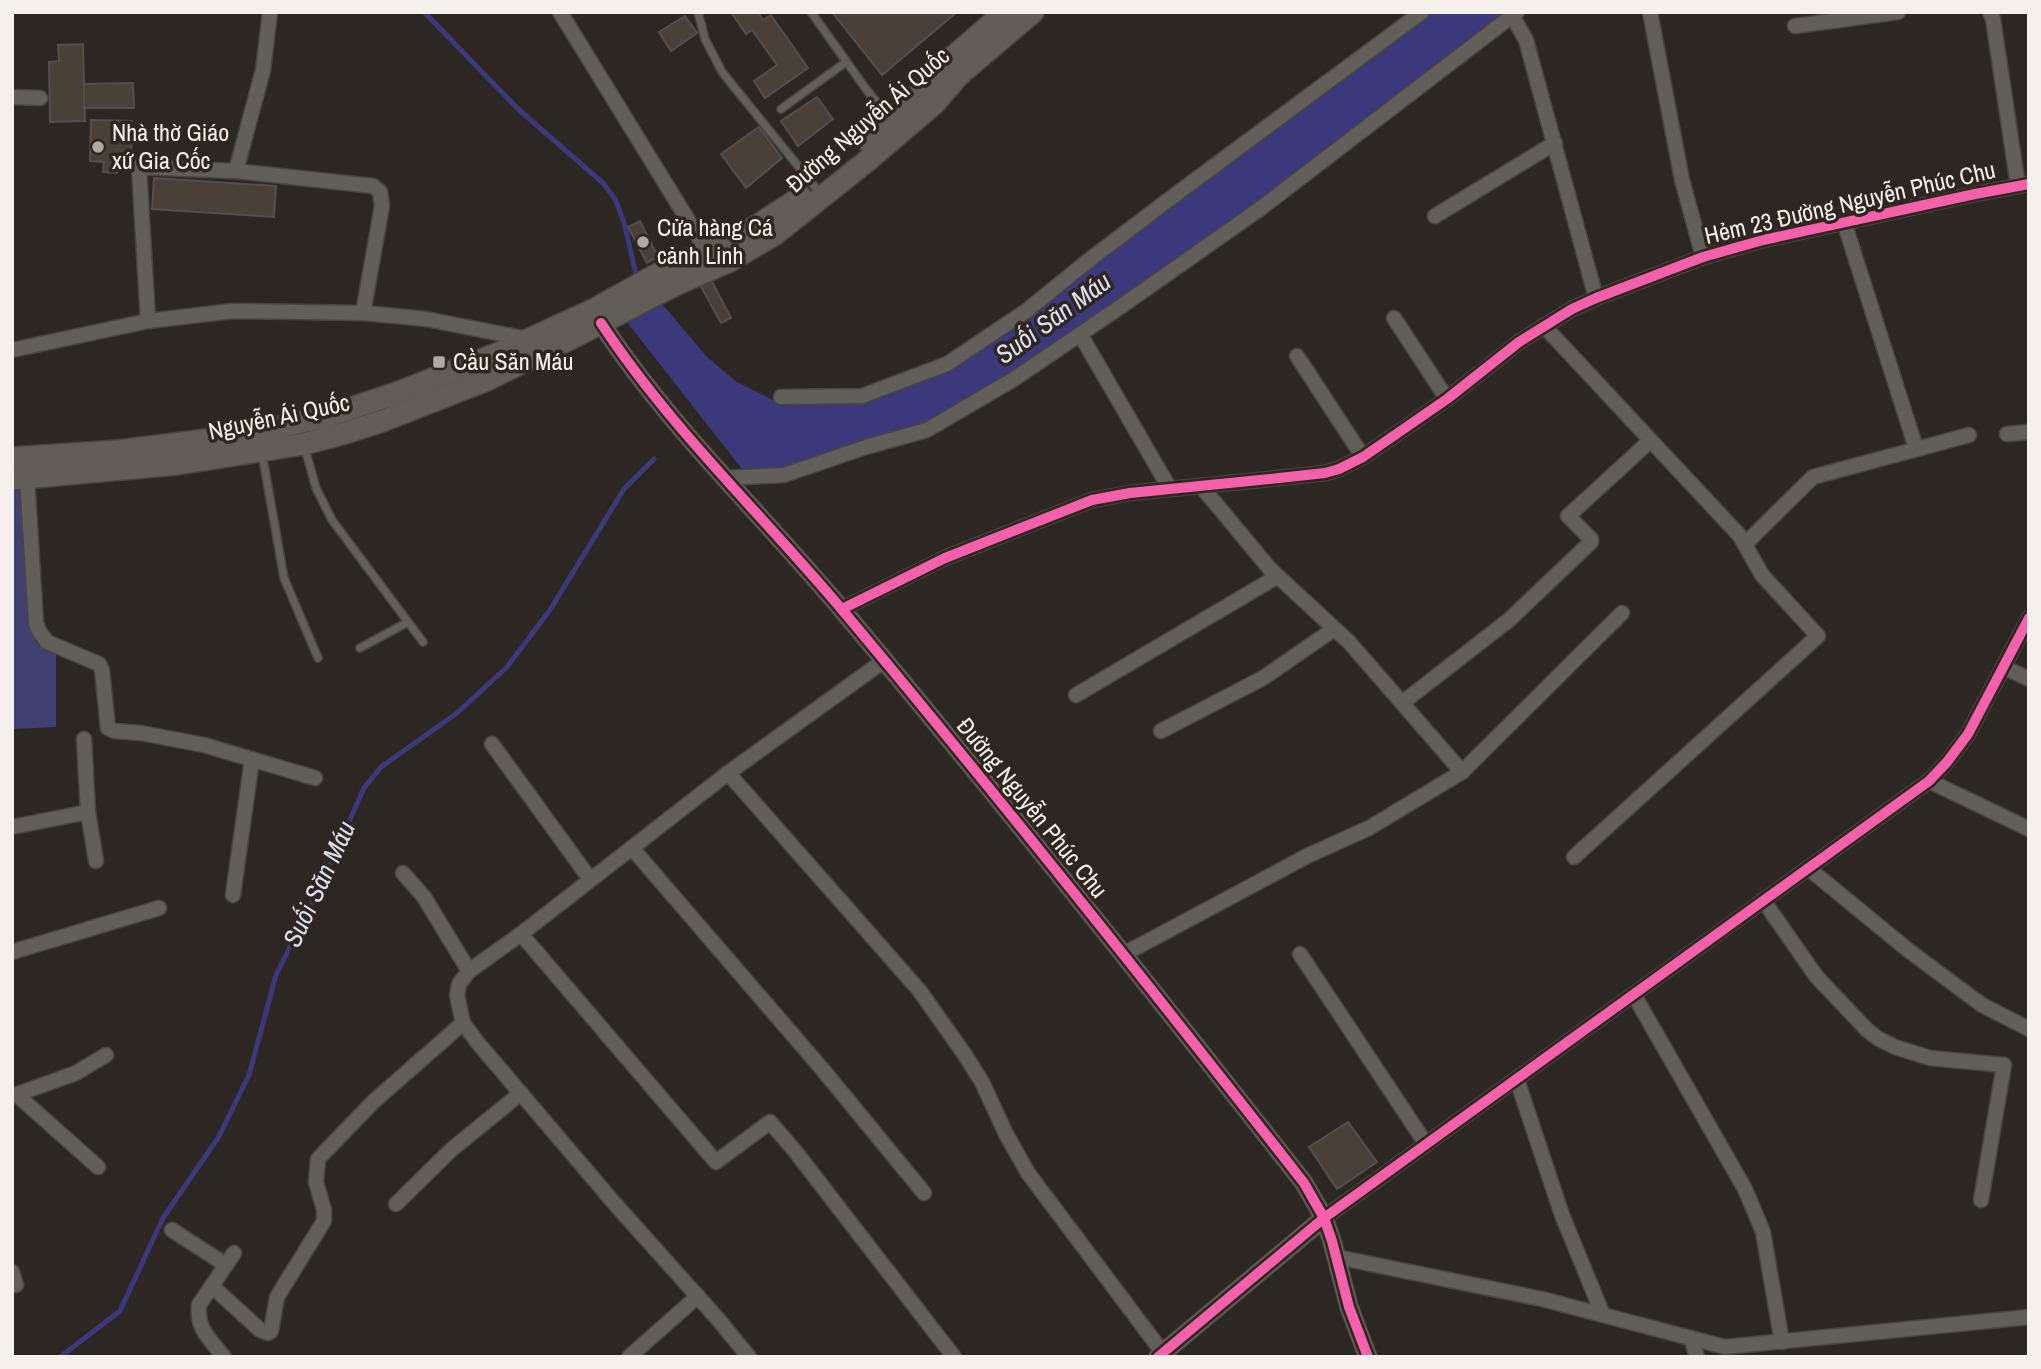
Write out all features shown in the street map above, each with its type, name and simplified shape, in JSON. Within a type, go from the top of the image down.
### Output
[{"type":"main road","name":"Đường Nguyễn Ái Quốc","points":[[527,340],[603,314],[670,277],[707,251],[775,215],[850,159],[921,92],[947,62],[992,30],[1033,12]]},
{"type":"main road","name":"Đường Nguyễn Ái Quốc","points":[[670,277],[730,261],[774,235],[935,103],[992,30]]},
{"type":"main road","name":"Đường Nguyễn Ái Quốc","points":[[581,334],[603,314]]},
{"type":"main road","name":"Nguyễn Ái Quốc","points":[[20,478],[177,464],[304,444],[342,434],[424,405],[486,380],[581,334]]},
{"type":"main road","name":"Nguyễn Ái Quốc","points":[[12,458],[118,451],[238,436],[325,417],[394,394],[527,340]]},
{"type":"street","points":[[236,171],[263,70],[270,12]]},
{"type":"street","points":[[560,12],[707,251]]},
{"type":"street","points":[[781,397],[862,396],[947,363],[1026,311],[1175,195],[1422,12]]},
{"type":"street","points":[[1650,12],[1682,180],[1703,257]]},
{"type":"street","points":[[1795,26],[1898,12]]},
{"type":"street","points":[[1990,12],[2023,185]]},
{"type":"street","points":[[725,478],[785,475],[866,447],[928,430],[1014,379],[1261,208],[1514,13],[1526,40],[1596,298]]},
{"type":"street","points":[[12,97],[40,98]]},
{"type":"street","points":[[1436,216],[1555,143]]},
{"type":"street","points":[[148,321],[139,167],[236,171],[373,186],[380,192],[382,206],[363,313]]},
{"type":"street","name":"Hẻm 23 Đường Nguyễn Phúc Chu","points":[[842,610],[945,558],[1093,500],[1325,473],[1339,469],[1363,457],[1447,399],[1519,342],[1544,326],[1596,298],[1703,257],[1763,240],[2023,185]]},
{"type":"street","points":[[1844,222],[1916,448]]},
{"type":"street","points":[[12,350],[148,321],[232,311],[363,313],[426,320],[527,340]]},
{"type":"street","name":"Đường Nguyễn Phúc Chu","points":[[603,314],[654,397],[885,660],[1124,954],[1304,1183],[1324,1219],[1337,1257],[1349,1307],[1368,1357]]},
{"type":"street","points":[[1394,318],[1447,399]]},
{"type":"street","points":[[1544,326],[1740,536],[1762,575],[1818,636],[1574,856]]},
{"type":"street","points":[[1080,334],[1170,489]]},
{"type":"street","points":[[1297,356],[1363,457]]},
{"type":"street","points":[[2007,434],[2029,432]]},
{"type":"street","points":[[1745,544],[1813,477],[1969,435]]},
{"type":"street","points":[[1402,704],[1509,620],[1591,542],[1567,516],[1650,441]]},
{"type":"street","points":[[20,478],[39,631],[47,642],[99,664],[102,670],[108,728],[204,745],[315,778]]},
{"type":"street","points":[[1201,486],[1278,576],[1349,642],[1462,772]]},
{"type":"street","points":[[1076,695],[1278,576]]},
{"type":"street","points":[[1124,954],[1309,855],[1369,828],[1462,772],[1622,613]]},
{"type":"street","points":[[728,773],[919,990],[982,1082],[1028,1173],[1160,1355],[1324,1219],[1929,780],[1968,734],[2029,618]]},
{"type":"street","points":[[1161,731],[1263,678],[1334,629]]},
{"type":"street","points":[[749,1357],[478,1043],[463,1023],[457,995],[459,984],[469,971],[521,934],[728,773],[885,660]]},
{"type":"street","points":[[2003,667],[2029,679]]},
{"type":"street","points":[[84,739],[88,812],[96,861]]},
{"type":"street","points":[[492,744],[590,879]]},
{"type":"street","points":[[233,895],[252,759]]},
{"type":"street","points":[[1929,780],[2029,829]]},
{"type":"street","points":[[12,827],[88,812]]},
{"type":"street","points":[[632,848],[823,1070],[924,1193]]},
{"type":"street","points":[[1808,868],[1908,950],[1982,1005],[2029,1029]]},
{"type":"street","points":[[402,873],[424,897],[469,971]]},
{"type":"street","points":[[1763,900],[1816,976],[1867,1030],[1895,1047],[1930,1058],[2004,1065],[1981,1200]]},
{"type":"street","points":[[12,952],[159,908]]},
{"type":"street","points":[[521,934],[716,1162],[770,1122],[820,1182],[954,1357]]},
{"type":"street","points":[[1300,954],[1426,1144]]},
{"type":"street","points":[[1634,995],[1745,1188],[1763,1232],[1782,1342]]},
{"type":"street","points":[[212,1286],[260,1330],[268,1333],[271,1331],[278,1297],[324,1221],[324,1210],[316,1182],[318,1159],[373,1102],[463,1023]]},
{"type":"street","points":[[98,1167],[15,1096],[76,1073],[106,1055]]},
{"type":"street","points":[[1517,1080],[1562,1214],[1604,1315]]},
{"type":"street","points":[[396,1204],[452,1150],[521,1093]]},
{"type":"street","points":[[172,1230],[230,1259],[199,1305],[198,1315],[200,1326],[224,1357]]},
{"type":"street","points":[[1337,1257],[1542,1299],[1725,1347],[2029,1317]]},
{"type":"street","points":[[629,1357],[698,1296]]},
{"type":"street","points":[[1691,1338],[1697,1357]]},
{"type":"lane","points":[[698,12],[705,39],[722,72],[815,187]]},
{"type":"lane","points":[[811,12],[866,89],[892,120]]},
{"type":"lane","points":[[781,109],[846,62]]},
{"type":"lane","points":[[304,444],[322,503],[332,520],[422,642]]},
{"type":"lane","points":[[262,452],[284,578],[318,658]]},
{"type":"lane","points":[[360,648],[408,622]]},
{"type":"shaded area","points":[[21,487],[30,624],[56,652],[56,727],[12,729],[12,488]]},
{"type":"water","name":"Suối Săn Máu","points":[[1431,12],[1507,12],[1255,205],[1010,374],[926,424],[785,468],[742,469],[626,321],[610,292],[636,273],[707,357],[737,382],[779,403],[864,402],[950,368]]},
{"type":"building","points":[[731,12],[758,12],[763,20],[771,15],[808,68],[765,98],[754,81],[777,65],[752,30],[746,34]]},
{"type":"building","points":[[832,12],[933,13],[957,12],[882,75]]},
{"type":"building","points":[[685,16],[697,33],[671,51],[659,32]]},
{"type":"building","points":[[83,44],[85,121],[50,122],[49,62],[59,61],[58,45]]},
{"type":"building","points":[[133,83],[134,108],[84,108],[84,84]]},
{"type":"building","points":[[817,97],[833,119],[798,146],[781,121]]},
{"type":"building","points":[[91,120],[132,121],[131,164],[117,163],[117,173],[103,172],[104,162],[90,161]]},
{"type":"building","points":[[759,127],[782,158],[746,188],[721,154]]},
{"type":"building","points":[[154,178],[276,186],[274,217],[152,209]]},
{"type":"building","points":[[640,221],[658,257],[647,263],[628,227]]},
{"type":"building","points":[[711,280],[731,318],[721,323],[700,285]]},
{"type":"building","points":[[1348,1122],[1377,1162],[1337,1189],[1309,1147]]},
{"type":"waterway","points":[[424,12],[517,108],[603,183],[615,199],[624,222],[637,279]]},
{"type":"waterway","name":"Suối Săn Máu","points":[[60,1357],[120,1311],[163,1218],[218,1138],[249,1075],[276,975],[364,788],[381,767],[457,713],[507,667],[550,610],[624,489],[654,459]]},
{"type":"cycle path","points":[[842,609],[945,558],[1092,500],[1130,493],[1325,473],[1339,469],[1363,457],[1447,399],[1519,342],[1572,309],[1703,257],[1763,240],[2029,184]]},
{"type":"cycle path","points":[[601,323],[658,401],[818,581],[965,758],[1304,1183],[1324,1218],[1349,1307],[1368,1357]]},
{"type":"cycle path","points":[[1158,1357],[1324,1218],[1929,781],[1968,734],[2029,618]]},
{"type":"place","name":"Nhà thờ Giáo xứ Gia Cốc","points":[[98,147]]},
{"type":"place","name":"Cửa hàng Cá cảnh Linh","points":[[643,242]]},
{"type":"place","name":"Cầu Săn Máu","points":[[439,362]]}]
